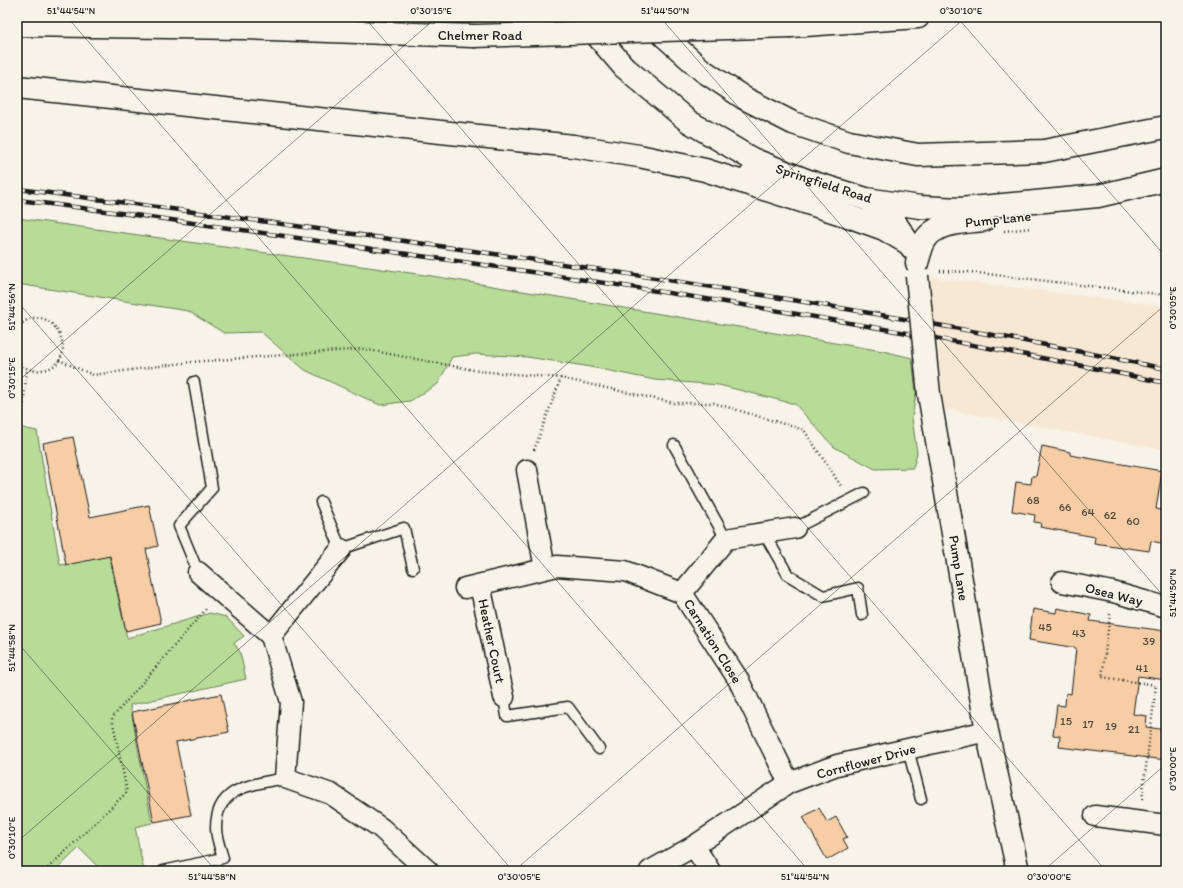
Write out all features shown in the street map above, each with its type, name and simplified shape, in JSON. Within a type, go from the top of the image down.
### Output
[{"type":"main road","name":"Springfield Road","points":[[581,17],[624,67],[688,121],[752,159],[811,182],[866,199],[920,207],[960,209],[1098,196],[1166,180]]},
{"type":"main road","points":[[643,17],[702,70],[744,98],[793,123],[849,142],[918,156],[1044,151],[1166,127]]},
{"type":"main road","name":"Chelmer Road","points":[[17,25],[244,28],[473,36],[791,26],[918,17]]},
{"type":"main road","points":[[17,87],[573,146],[639,156],[704,170],[884,229],[916,263]]},
{"type":"main road","points":[[704,170],[811,182]]},
{"type":"main road","name":"Pump Lane","points":[[1018,871],[987,731],[929,394],[916,263],[924,242],[933,231],[958,223],[1039,214],[1098,196]]},
{"type":"main road","points":[[866,199],[894,222],[916,263]]},
{"type":"street","points":[[527,470],[544,569]]},
{"type":"street","points":[[682,593],[726,539],[795,528]]},
{"type":"street","points":[[271,636],[341,549]]},
{"type":"street","name":"Carnation Close","points":[[472,586],[557,566],[625,571],[682,593],[738,679],[789,783]]},
{"type":"street","points":[[198,572],[271,636],[291,702],[285,778],[331,794],[381,828],[428,871]]},
{"type":"street","name":"Osea Way","points":[[1062,582],[1113,592],[1166,607]]},
{"type":"street","name":"Heather Court","points":[[472,586],[504,697]]},
{"type":"street","name":"Cornflower Drive","points":[[650,871],[694,846],[789,783],[837,765],[987,731]]},
{"type":"street","points":[[1095,816],[1166,825]]},
{"type":"street","points":[[694,846],[710,871]]},
{"type":"lane","points":[[194,382],[212,488],[178,526],[198,572]]},
{"type":"lane","points":[[674,445],[726,539]]},
{"type":"lane","points":[[795,528],[864,493]]},
{"type":"lane","points":[[321,502],[341,549],[404,528],[413,568]]},
{"type":"lane","points":[[764,533],[788,574],[823,596],[858,588],[862,615]]},
{"type":"lane","points":[[504,697],[507,716],[568,707],[599,749]]},
{"type":"lane","points":[[908,749],[921,799]]},
{"type":"lane","points":[[163,871],[222,858],[216,828],[220,804],[237,789],[285,778]]},
{"type":"path","points":[[916,263],[970,272],[1166,295]]},
{"type":"path","points":[[17,329],[28,320],[36,318],[52,323],[62,336],[63,348],[59,360],[45,370],[36,371],[27,369],[17,360]]},
{"type":"path","points":[[59,360],[93,375],[191,362],[363,349],[479,371],[561,378],[674,403],[714,403],[804,430],[850,500]]},
{"type":"path","points":[[17,430],[21,427],[27,369]]},
{"type":"path","points":[[527,470],[561,378]]},
{"type":"path","points":[[45,871],[127,792],[112,718],[221,592]]},
{"type":"path","points":[[1113,592],[1102,677],[1156,685],[1139,821]]},
{"type":"shaded area","points":[[930,277],[1166,306],[1166,450],[944,409]]},
{"type":"green space","points":[[17,218],[432,276],[883,351],[912,358],[916,393],[912,418],[917,453],[913,468],[875,469],[834,447],[795,404],[719,385],[655,380],[585,366],[527,357],[476,354],[452,357],[438,384],[410,401],[380,405],[305,370],[261,332],[224,333],[188,311],[17,284]]},
{"type":"green space","points":[[17,427],[37,431],[60,565],[109,556],[127,638],[210,613],[226,617],[244,636],[234,643],[240,652],[246,679],[130,705],[152,823],[135,827],[144,871],[102,871],[79,848],[55,871],[17,871]]},
{"type":"building","points":[[73,437],[90,517],[149,505],[158,546],[146,549],[161,623],[126,631],[110,556],[66,565],[43,443]]},
{"type":"building","points":[[1042,446],[1070,452],[1070,455],[1162,471],[1156,509],[1166,511],[1166,544],[1151,541],[1149,551],[1094,543],[1095,537],[1040,527],[1041,523],[1034,522],[1035,515],[1012,511],[1016,482],[1031,484],[1032,476],[1036,476]]},
{"type":"building","points":[[1057,608],[1091,615],[1090,621],[1166,631],[1166,680],[1138,676],[1133,714],[1147,716],[1146,727],[1166,730],[1166,760],[1059,747],[1060,736],[1053,735],[1057,705],[1065,706],[1066,693],[1071,694],[1076,648],[1029,640],[1033,609],[1056,613]]},
{"type":"building","points":[[221,694],[229,732],[176,742],[191,815],[154,822],[132,712]]},
{"type":"building","points":[[819,808],[827,822],[836,817],[847,837],[843,839],[848,848],[827,860],[803,817]]},
{"type":"railway","points":[[17,189],[411,242],[695,284],[884,315],[1166,369]]},
{"type":"railway","points":[[17,200],[222,227],[613,284],[890,330],[1074,364],[1166,383]]}]
